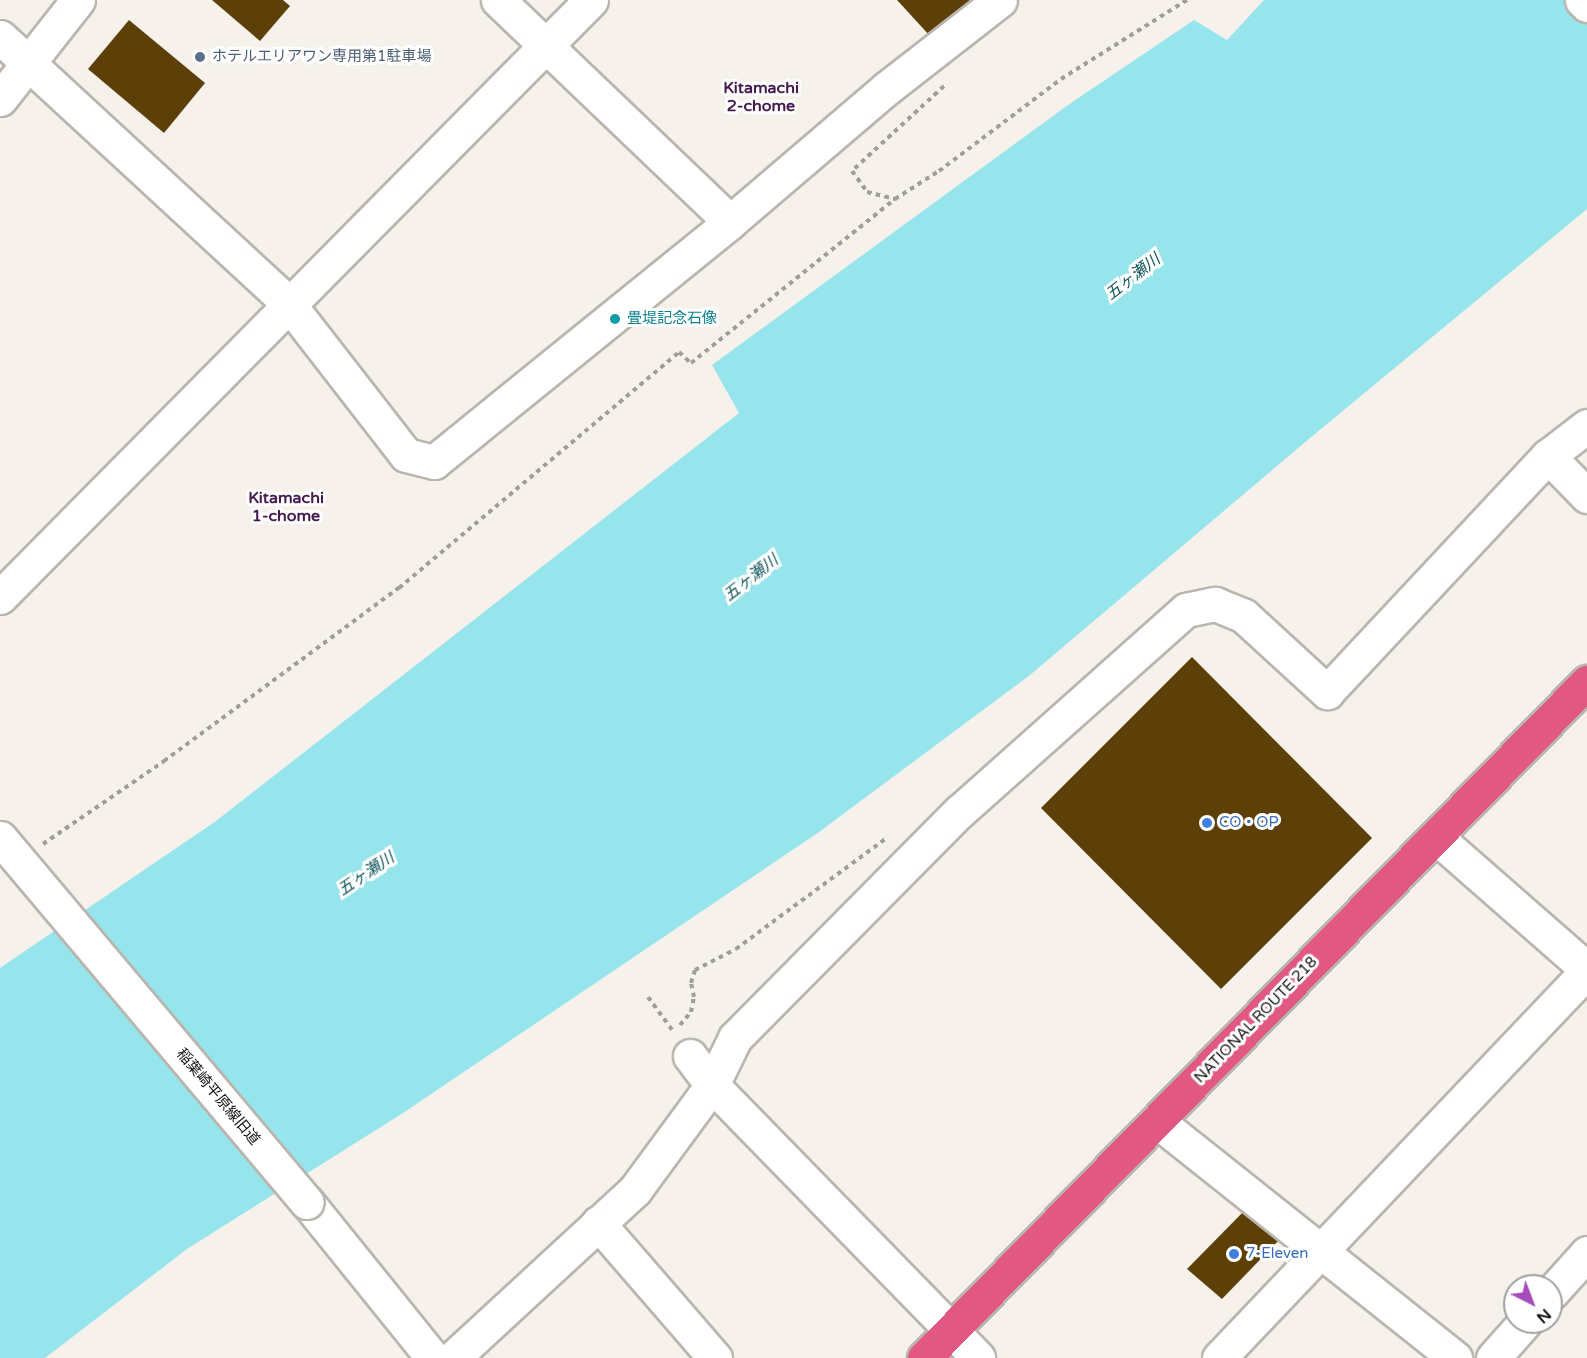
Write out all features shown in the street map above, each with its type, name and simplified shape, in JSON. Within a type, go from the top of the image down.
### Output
[{"type":"highway","name":"NATIONAL ROUTE 218","points":[[924,1358],[1587,682]]},
{"type":"street","points":[[0,99],[78,0]]},
{"type":"street","points":[[498,0],[730,222]]},
{"type":"street","points":[[0,597],[288,303],[591,0]]},
{"type":"street","points":[[0,37],[288,303],[406,455],[434,462],[730,222],[887,88],[1000,0]]},
{"type":"street","points":[[1582,0],[1587,6]]},
{"type":"street","points":[[453,1358],[635,1190],[712,1085],[735,1038],[942,828],[1186,610],[1215,604],[1244,616],[1327,692],[1548,456],[1587,426]]},
{"type":"street","points":[[1548,456],[1587,496]]},
{"type":"street","points":[[1219,1358],[1587,970],[1436,837]]},
{"type":"street","name":"稲葉崎平原線旧道","points":[[0,838],[307,1202],[433,1358]]},
{"type":"street","points":[[681,1044],[712,1085],[978,1358]]},
{"type":"street","points":[[1157,1121],[1455,1358]]},
{"type":"street","points":[[598,1223],[715,1358]]},
{"type":"street","points":[[1563,1280],[1587,1253]]},
{"type":"street","points":[[1493,1358],[1514,1334]]},
{"type":"path","points":[[38,847],[164,761],[399,588],[679,352],[691,363],[895,199],[939,171],[1061,79],[1187,0]]},
{"type":"path","points":[[895,199],[867,192],[852,171],[945,85]]},
{"type":"path","points":[[681,1044],[685,1022],[691,1012],[694,997],[691,983],[695,970],[735,949],[892,833]]},
{"type":"path","points":[[648,997],[681,1044]]},
{"type":"water","name":"五ヶ瀬川","points":[[1264,0],[1587,0],[1587,209],[1310,438],[1030,675],[819,832],[403,1113],[187,1249],[45,1358],[0,1358],[0,968],[216,821],[739,413],[712,365],[1068,105],[1194,20],[1227,40]]},
{"type":"building","points":[[212,0],[283,0],[290,6],[260,41]]},
{"type":"building","points":[[897,0],[970,0],[930,36]]},
{"type":"building","points":[[129,20],[205,83],[164,133],[88,69]]},
{"type":"building","name":"CO・OP","points":[[1192,657],[1372,838],[1221,989],[1041,808]]},
{"type":"building","name":"7-Eleven","points":[[1248,1207],[1280,1239],[1222,1299],[1187,1269]]},
{"type":"place","name":"ホテルエリアワン専用第1駐車場","points":[[200,57]]},
{"type":"place","name":"畳堤記念石像","points":[[615,319]]},
{"type":"place","name":"CO・OP","points":[[1207,823]]},
{"type":"place","name":"7-Eleven","points":[[1234,1254]]},
{"type":"district","name":"Kitamachi 2-chome","points":[[761,97]]},
{"type":"district","name":"Kitamachi 1-chome","points":[[286,507]]}]
